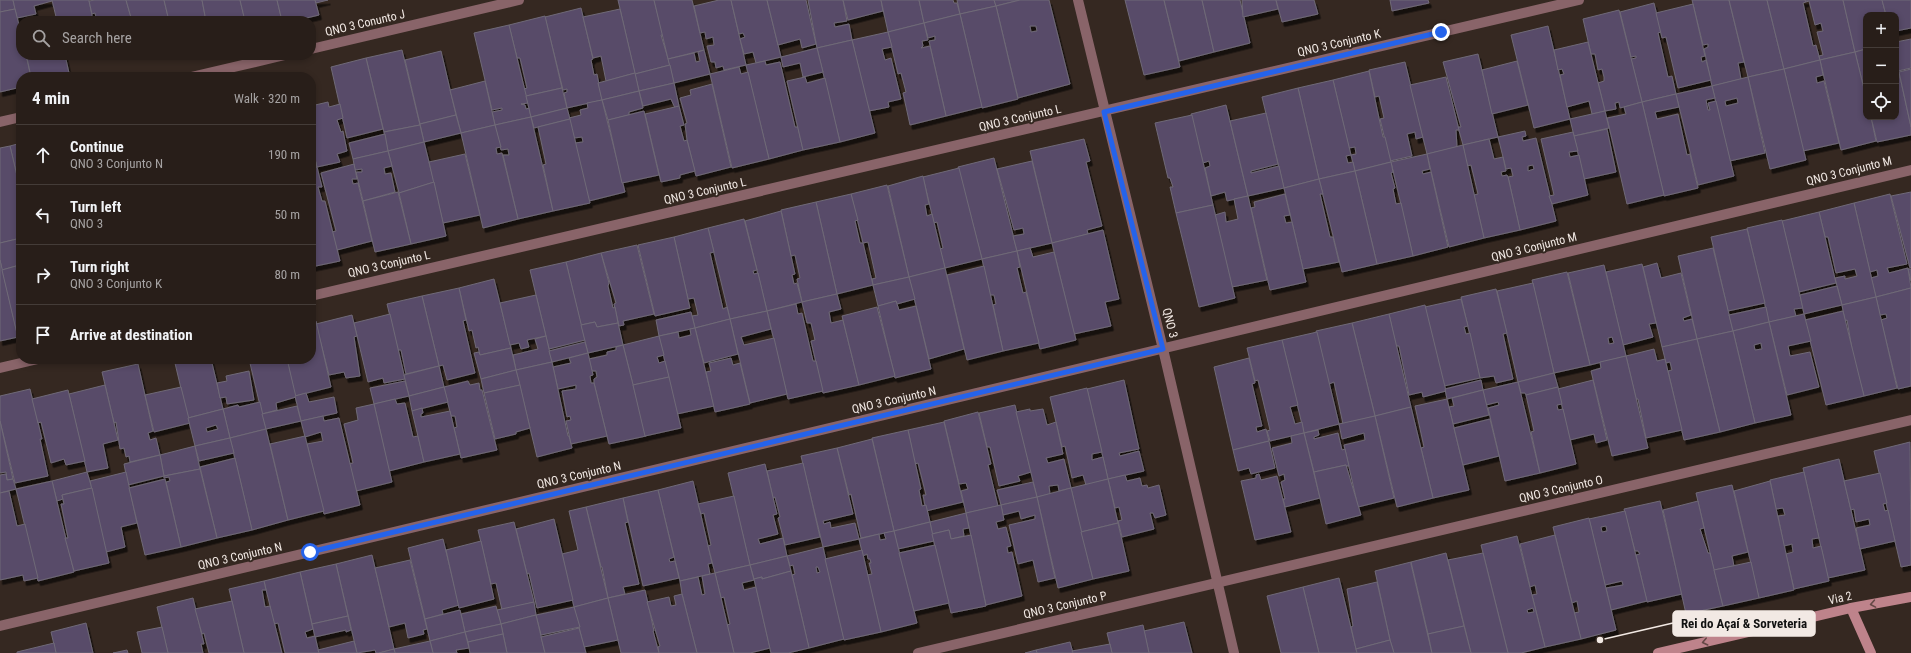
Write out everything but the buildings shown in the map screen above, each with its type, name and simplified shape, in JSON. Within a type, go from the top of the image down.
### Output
[{"type":"main road","name":"Via 2","points":[[1658,653],[1851,608],[1911,597]]},
{"type":"main road","points":[[1851,608],[1870,653]]},
{"type":"street","name":"QNO 3 Conunto J","points":[[316,48],[519,0]]},
{"type":"street","name":"QNO 3","points":[[1078,0],[1104,112],[1163,349],[1234,653]]},
{"type":"street","name":"QNO 3 Conjunto K","points":[[1104,112],[1579,0]]},
{"type":"street","points":[[212,72],[264,60]]},
{"type":"street","name":"QNO 3 Conjunto L","points":[[316,295],[1104,112]]},
{"type":"street","points":[[0,122],[16,118]]},
{"type":"street","name":"QNO 3 Conjunto M","points":[[1163,349],[1911,170]]},
{"type":"street","name":"QNO 3 Conjunto N","points":[[0,626],[1163,349]]},
{"type":"street","points":[[0,368],[17,364]]},
{"type":"street","name":"QNO 3 Conjunto O","points":[[1218,583],[1911,420]]},
{"type":"street","name":"QNO 3 Conjunto P","points":[[918,653],[1218,583]]},
{"type":"place","name":"Rei do Açaí & Sorveteria","points":[[1600,640]]},
{"type":"route","points":[[310,552],[1163,349],[1104,112],[1441,32]]}]
